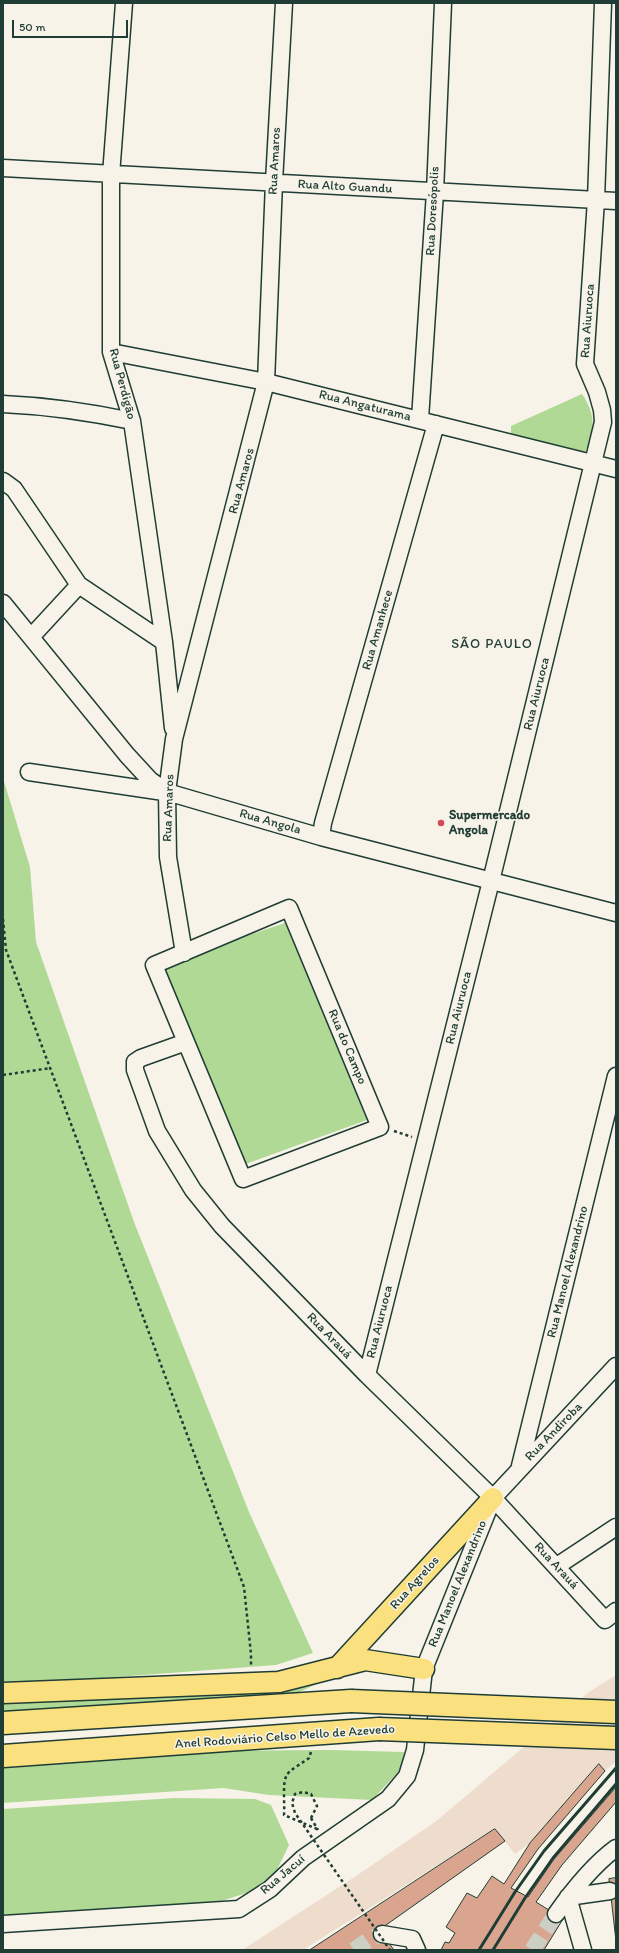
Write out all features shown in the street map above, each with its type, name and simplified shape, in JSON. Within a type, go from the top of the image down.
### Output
[{"type":"highway","name":"Anel Rodoviário Celso Mello de Azevedo","points":[[3,1723],[351,1701],[616,1712]]},
{"type":"highway","name":"Anel Rodoviário Celso Mello de Azevedo","points":[[3,1756],[379,1729],[616,1738]]},
{"type":"main road","name":"Rua Agrelos","points":[[337,1668],[493,1498]]},
{"type":"main road","points":[[3,1693],[280,1682],[365,1660],[424,1669]]},
{"type":"street","name":"Rua Perdigão","points":[[124,3],[111,175],[111,352],[132,421],[164,642],[174,739]]},
{"type":"street","name":"Rua Amaros","points":[[184,953],[168,857],[167,792],[174,739],[266,382],[274,182],[284,3]]},
{"type":"street","name":"Rua Doresópolis","points":[[420,420],[435,192],[443,3]]},
{"type":"street","name":"Rua Aiuruoca","points":[[367,1375],[491,881],[594,464],[603,422],[602,410],[597,392],[585,364],[596,200],[603,3]]},
{"type":"street","name":"Rua Alto Guandu","points":[[3,168],[616,201]]},
{"type":"street","name":"Rua Angaturama","points":[[111,352],[266,382],[616,469]]},
{"type":"street","points":[[3,404],[36,405],[80,410],[132,421]]},
{"type":"street","name":"Rua Amanhece","points":[[321,836],[323,823],[436,424]]},
{"type":"street","points":[[3,481],[14,489],[79,585],[164,642]]},
{"type":"street","points":[[31,637],[79,585]]},
{"type":"street","name":"Rua Angola","points":[[3,602],[127,755],[150,780],[167,792],[321,836],[616,913]]},
{"type":"street","points":[[29,772],[167,792]]},
{"type":"street","name":"Rua do Campo","points":[[289,908],[380,1127],[243,1178],[154,967],[156,964],[184,953],[289,908]]},
{"type":"street","name":"Rua Arauá","points":[[186,1042],[141,1058],[135,1062],[135,1070],[157,1131],[193,1190],[222,1226],[367,1375],[493,1498],[557,1566],[611,1616]]},
{"type":"street","name":"Rua Manoel Alexandrino","points":[[519,1468],[616,1076]]},
{"type":"street","name":"Rua Andiroba","points":[[493,1498],[519,1468],[616,1366]]},
{"type":"street","name":"Rua Manoel Alexandrino","points":[[424,1669],[493,1498]]},
{"type":"street","points":[[557,1566],[616,1528]]},
{"type":"street","name":"Rua Jacuí","points":[[3,1924],[239,1909],[270,1889],[302,1858],[388,1799],[407,1776],[415,1750],[424,1669]]},
{"type":"street","points":[[556,1914],[568,1897],[606,1856],[616,1848]]},
{"type":"street","points":[[568,1897],[610,1891]]},
{"type":"street","points":[[568,1897],[583,1950]]},
{"type":"street","points":[[382,1934],[412,1939],[417,1950]]},
{"type":"path","points":[[3,919],[6,950],[244,1587],[252,1654],[251,1684]]},
{"type":"path","points":[[3,1075],[51,1068]]},
{"type":"path","points":[[380,1127],[426,1141]]},
{"type":"path","points":[[308,1734],[312,1746],[309,1758],[287,1774],[283,1783],[286,1799],[284,1815],[318,1829]]},
{"type":"path","points":[[311,1818],[317,1806],[311,1794],[303,1792],[295,1794],[292,1803],[295,1813],[390,1950]]},
{"type":"shaded area","points":[[616,1675],[616,1761],[605,1771],[599,1764],[530,1843],[515,1854],[495,1829],[303,1950],[242,1950],[356,1876],[435,1822],[589,1692]]},
{"type":"green space","points":[[582,394],[590,409],[593,424],[591,439],[584,454],[511,435],[511,426]]},
{"type":"green space","points":[[3,778],[30,867],[36,942],[134,1222],[249,1512],[313,1653],[276,1665],[103,1678],[3,1683]]},
{"type":"green space","points":[[285,923],[367,1120],[243,1165],[156,966]]},
{"type":"green space","points":[[334,1676],[282,1700],[3,1718],[3,1704],[273,1691]]},
{"type":"green space","points":[[333,1750],[404,1752],[402,1768],[372,1800],[269,1795],[223,1788],[3,1803],[3,1767],[186,1751]]},
{"type":"green space","points":[[174,1798],[255,1799],[271,1805],[289,1845],[277,1870],[253,1891],[218,1902],[3,1915],[3,1809]]},
{"type":"building","points":[[599,1764],[605,1771],[538,1849],[511,1888],[528,1897],[554,1859],[616,1787],[616,1802],[562,1865],[536,1902],[563,1919],[544,1950],[441,1950],[445,1942],[449,1943],[455,1933],[446,1927],[467,1893],[477,1898],[492,1876],[504,1884],[530,1843]]},
{"type":"building","points":[[495,1829],[505,1841],[379,1930],[394,1950],[310,1950]]},
{"type":"building","points":[[616,1878],[616,1941],[609,1879]]},
{"type":"tunnel","points":[[532,1950],[556,1914]]},
{"type":"tunnel","points":[[354,1950],[370,1939],[382,1934]]},
{"type":"railway","points":[[479,1950],[515,1892],[544,1851],[616,1768]]},
{"type":"railway","points":[[493,1950],[525,1898],[553,1858],[616,1784]]},
{"type":"place","name":"Supermercado Angola","points":[[441,823]]},
{"type":"district","name":"SÃO PAULO","points":[[492,644]]}]
